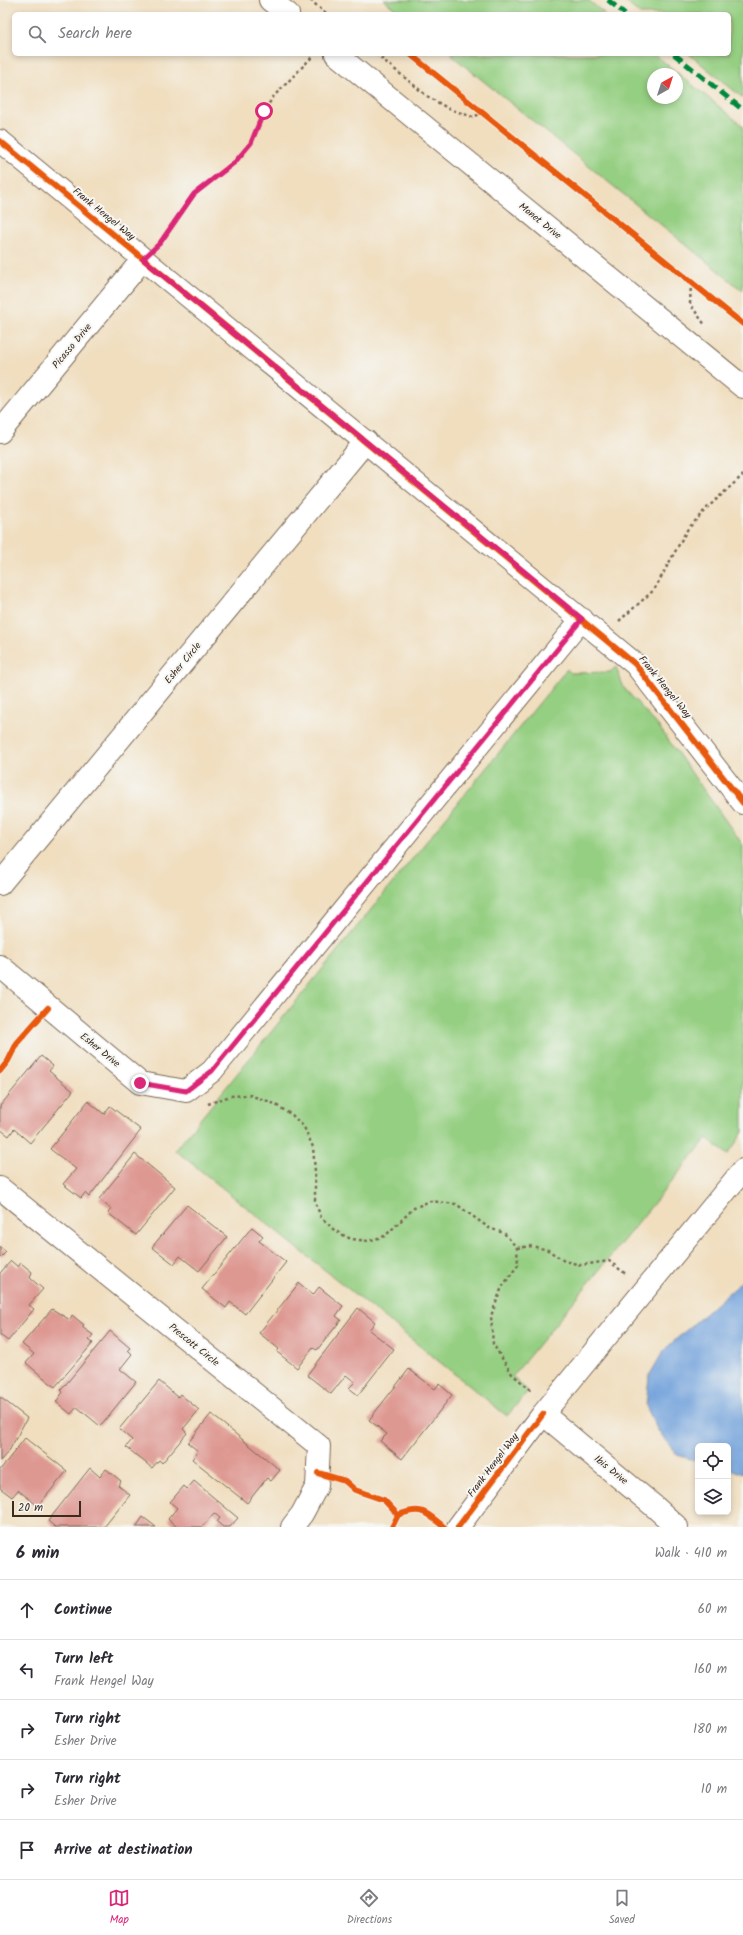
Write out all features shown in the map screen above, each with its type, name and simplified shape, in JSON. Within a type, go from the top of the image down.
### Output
[{"type":"street","points":[[270,0],[285,12]]},
{"type":"street","name":"Monet Drive","points":[[338,56],[743,387]]},
{"type":"street","name":"Frank Hengel Way","points":[[0,141],[635,664],[743,803]]},
{"type":"street","name":"Picasso Drive","points":[[0,432],[143,259]]},
{"type":"street","name":"Esher Circle","points":[[0,884],[366,441]]},
{"type":"street","points":[[186,1091],[212,1071],[582,619]]},
{"type":"street","name":"Esher Drive","points":[[0,966],[140,1083],[186,1091]]},
{"type":"street","name":"Frank Hengel Way","points":[[458,1527],[543,1414],[743,1170]]},
{"type":"street","name":"Prescott Circle","points":[[0,1188],[319,1446],[317,1486],[302,1514],[292,1527]]},
{"type":"street","name":"Ibis Drive","points":[[543,1414],[677,1527]]},
{"type":"path","points":[[310,0],[325,12]]},
{"type":"path","points":[[143,259],[160,243],[194,194],[235,162],[251,143],[264,111],[274,96],[313,56]]},
{"type":"path","points":[[378,56],[427,96],[449,109],[473,117],[482,113]]},
{"type":"path","points":[[476,108],[489,118]]},
{"type":"path","points":[[685,278],[697,288]]},
{"type":"path","points":[[691,284],[690,304],[710,329]]},
{"type":"path","points":[[582,619],[620,621],[654,590],[687,530],[706,509],[743,475]]},
{"type":"path","points":[[186,1091],[199,1108],[230,1096],[249,1095],[271,1102],[292,1115],[304,1127],[313,1147],[315,1202],[321,1217],[335,1231],[351,1239],[368,1241],[385,1236],[414,1208],[430,1201],[456,1204],[489,1228],[504,1233],[518,1248],[518,1264],[502,1287],[491,1316],[493,1344],[512,1374],[532,1391],[543,1414]]},
{"type":"path","points":[[518,1248],[532,1246],[548,1250],[564,1261],[581,1265],[609,1261],[644,1289]]},
{"type":"green space","points":[[384,0],[588,0],[603,12],[399,12]]},
{"type":"green space","points":[[623,0],[743,0],[743,98],[691,56],[731,56],[731,12],[638,12]]},
{"type":"green space","points":[[452,56],[656,56],[671,68],[647,68],[647,104],[683,104],[683,77],[743,126],[743,291]]},
{"type":"green space","points":[[616,667],[624,688],[659,727],[743,845],[743,1132],[728,1155],[707,1138],[512,1377],[528,1391],[507,1416],[175,1150],[567,669],[571,673],[610,672]]},
{"type":"water","points":[[743,1280],[743,1474],[731,1469],[731,1443],[695,1443],[695,1460],[677,1455],[657,1429],[646,1406],[649,1376],[664,1350]]},
{"type":"building","points":[[41,1056],[53,1066],[49,1071],[73,1091],[30,1143],[14,1129],[9,1136],[0,1129],[0,1106]]},
{"type":"building","points":[[88,1101],[104,1114],[110,1106],[141,1130],[89,1197],[85,1193],[81,1198],[63,1184],[76,1169],[50,1149]]},
{"type":"building","points":[[135,1154],[175,1187],[136,1235],[108,1213],[111,1209],[99,1199]]},
{"type":"building","points":[[187,1205],[227,1237],[199,1271],[180,1256],[174,1264],[152,1247]]},
{"type":"building","points":[[252,1227],[263,1236],[259,1241],[286,1262],[245,1314],[230,1302],[226,1308],[202,1289]]},
{"type":"building","points":[[0,1247],[6,1252],[0,1258]]},
{"type":"building","points":[[11,1261],[18,1267],[21,1263],[32,1272],[30,1278],[43,1289],[29,1305],[34,1309],[8,1341],[0,1335],[0,1273]]},
{"type":"building","points":[[299,1283],[313,1295],[319,1287],[343,1306],[336,1316],[341,1320],[317,1350],[313,1348],[297,1368],[277,1352],[279,1349],[259,1333]]},
{"type":"building","points":[[358,1308],[375,1322],[369,1330],[394,1349],[358,1395],[349,1388],[355,1382],[346,1375],[331,1394],[307,1375]]},
{"type":"building","points":[[52,1309],[70,1320],[72,1315],[84,1325],[82,1327],[93,1335],[89,1340],[93,1343],[55,1387],[26,1363],[34,1354],[22,1344]]},
{"type":"building","points":[[110,1331],[130,1348],[128,1350],[132,1354],[120,1369],[136,1382],[100,1426],[77,1407],[71,1414],[56,1402],[63,1392],[61,1390]]},
{"type":"building","points":[[409,1369],[435,1389],[439,1384],[452,1395],[402,1459],[380,1441],[387,1434],[369,1420]]},
{"type":"building","points":[[159,1381],[178,1397],[180,1394],[199,1410],[183,1429],[187,1433],[162,1463],[159,1460],[152,1468],[126,1447],[132,1440],[119,1429]]},
{"type":"building","points":[[0,1397],[27,1418],[9,1451],[0,1461]]},
{"type":"building","points":[[211,1414],[280,1470],[271,1481],[267,1478],[247,1503],[192,1459],[198,1451],[188,1443]]},
{"type":"building","points":[[25,1438],[67,1471],[38,1506],[18,1490],[12,1497],[0,1488],[0,1470]]},
{"type":"building","points":[[90,1468],[100,1477],[106,1469],[121,1481],[118,1485],[130,1495],[104,1527],[55,1527],[48,1521]]},
{"type":"building","points":[[194,1481],[238,1518],[230,1527],[223,1527],[217,1522],[220,1518],[214,1513],[202,1527],[177,1527],[168,1519],[177,1508],[170,1502],[184,1486],[187,1489]]},
{"type":"building","points":[[143,1517],[156,1527],[136,1527]]},
{"type":"marked path","points":[[608,0],[623,12]]},
{"type":"marked path","points":[[676,56],[743,110]]},
{"type":"cycle path","points":[[412,56],[743,324]]},
{"type":"cycle path","points":[[0,141],[635,664],[743,803]]},
{"type":"cycle path","points":[[0,1071],[8,1061],[17,1043],[48,1008]]},
{"type":"cycle path","points":[[458,1527],[543,1414]]},
{"type":"cycle path","points":[[318,1473],[345,1481],[355,1490],[384,1500],[398,1515],[392,1527]]},
{"type":"cycle path","points":[[398,1515],[413,1511],[423,1512],[428,1514],[444,1527]]},
{"type":"route","points":[[140,1083],[186,1091],[212,1071],[582,619],[143,259],[160,243],[194,194],[235,162],[251,143],[264,111]]}]
